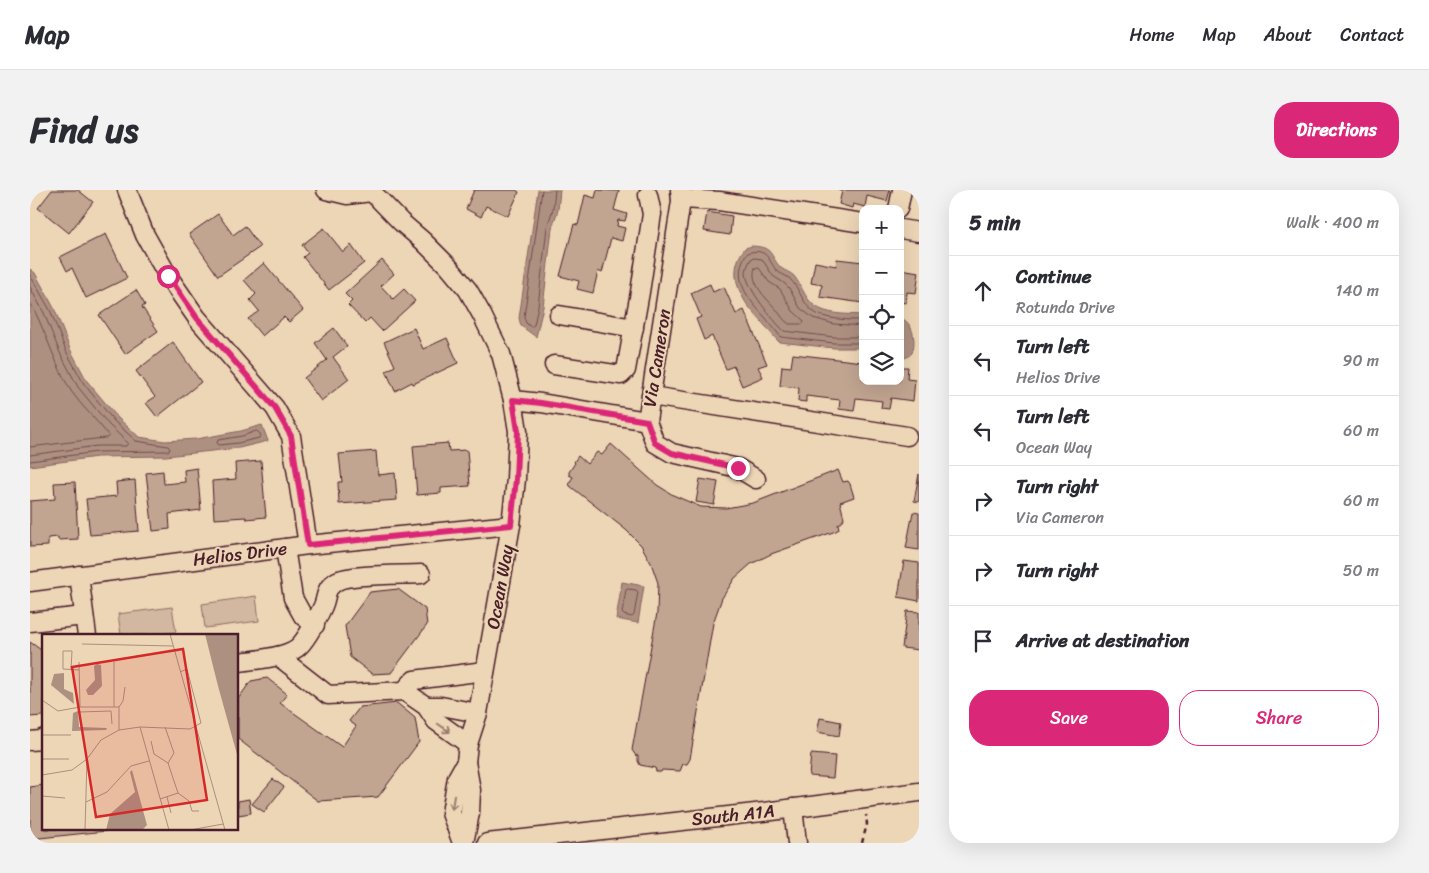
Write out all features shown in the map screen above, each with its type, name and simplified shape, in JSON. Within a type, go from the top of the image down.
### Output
[{"type":"street","points":[[127,190],[145,236],[168,276],[197,318],[275,408],[291,436],[308,545]]},
{"type":"street","points":[[326,190],[348,195],[371,191]]},
{"type":"street","points":[[899,205],[902,190]]},
{"type":"street","name":"Ocean Way","points":[[371,191],[436,254],[468,290],[501,354],[513,400],[518,431],[516,479],[511,525],[478,713],[467,753],[471,790],[470,813],[463,843]]},
{"type":"street","points":[[554,365],[620,375],[626,370],[652,214],[648,195]]},
{"type":"street","points":[[680,195],[859,222]]},
{"type":"street","name":"Via Cameron","points":[[513,400],[647,421],[667,296],[680,195]]},
{"type":"street","points":[[904,230],[919,232]]},
{"type":"street","points":[[640,292],[667,296]]},
{"type":"street","points":[[559,315],[634,328]]},
{"type":"street","points":[[651,396],[907,436]]},
{"type":"street","points":[[647,421],[655,443],[672,453],[738,468],[756,479]]},
{"type":"street","name":"Helios Drive","points":[[30,582],[308,545],[511,525]]},
{"type":"street","points":[[285,548],[293,598],[303,616],[315,625]]},
{"type":"street","points":[[239,662],[278,656],[297,648],[315,625],[324,604],[328,588],[339,579],[421,574]]},
{"type":"street","points":[[79,575],[86,634]]},
{"type":"street","points":[[30,622],[84,616]]},
{"type":"street","points":[[278,656],[328,695],[404,691],[426,706],[436,721],[467,753]]},
{"type":"street","points":[[404,691],[414,680],[485,671]]},
{"type":"street","points":[[426,706],[441,706],[478,713]]},
{"type":"street","name":"South A1A","points":[[487,843],[919,792]]},
{"type":"street","points":[[792,808],[797,843]]},
{"type":"path","points":[[862,843],[867,824],[864,799]]},
{"type":"shaded area","points":[[256,596],[259,621],[205,628],[202,604]]},
{"type":"shaded area","points":[[172,607],[176,632],[121,634],[118,614]]},
{"type":"water","points":[[538,190],[560,190],[558,210],[552,228],[543,307],[536,337],[521,326],[519,318]]},
{"type":"water","points":[[752,246],[768,250],[781,268],[794,276],[811,303],[820,309],[841,314],[859,315],[859,348],[834,348],[779,342],[748,306],[737,284],[737,262],[745,248]]},
{"type":"water","points":[[30,269],[35,273],[54,308],[70,349],[87,381],[118,418],[139,437],[165,441],[196,439],[241,431],[262,425],[268,441],[239,448],[166,456],[97,457],[30,466]]},
{"type":"water","points":[[904,320],[912,330],[914,341],[912,351],[904,358]]},
{"type":"water","points":[[622,582],[644,586],[638,623],[616,619]]},
{"type":"building","points":[[52,190],[78,190],[93,202],[69,233],[38,208]]},
{"type":"building","points":[[474,190],[516,190],[519,192],[508,216],[486,206],[481,217],[466,209]]},
{"type":"building","points":[[597,190],[619,191],[614,210],[627,214],[625,221],[618,220],[617,226],[625,228],[622,241],[611,238],[602,273],[598,271],[593,293],[577,289],[579,281],[560,276],[574,224],[578,225],[585,195],[595,198]]},
{"type":"building","points":[[838,190],[890,190],[887,201],[867,196],[865,205],[853,204],[852,208],[839,204],[842,191]]},
{"type":"building","points":[[707,212],[732,216],[730,235],[704,231]]},
{"type":"building","points":[[218,214],[233,235],[245,226],[260,247],[218,276],[189,234]]},
{"type":"building","points":[[324,228],[343,252],[351,245],[364,263],[329,290],[303,257],[308,253],[302,245]]},
{"type":"building","points":[[106,234],[127,278],[86,298],[72,268],[67,271],[60,257]]},
{"type":"building","points":[[837,259],[859,262],[859,302],[820,297],[822,285],[811,283],[815,262],[836,266]]},
{"type":"building","points":[[382,260],[394,274],[381,286],[393,299],[404,289],[415,301],[382,331],[370,318],[365,323],[348,305],[352,301],[345,294]]},
{"type":"building","points":[[264,263],[303,310],[289,322],[284,317],[262,336],[248,319],[259,311],[250,300],[256,294],[244,280]]},
{"type":"building","points":[[904,270],[919,272],[916,293],[907,292],[906,303],[904,303]]},
{"type":"building","points":[[710,284],[713,292],[724,287],[736,314],[744,310],[767,364],[758,367],[763,377],[742,386],[734,366],[726,369],[712,336],[704,340],[696,319],[701,317],[691,293]]},
{"type":"building","points":[[136,290],[145,305],[142,307],[158,331],[125,354],[99,315]]},
{"type":"building","points":[[334,328],[347,346],[333,357],[349,379],[321,401],[304,378],[327,360],[315,343]]},
{"type":"building","points":[[414,328],[423,349],[447,338],[458,363],[395,391],[386,371],[395,366],[384,342]]},
{"type":"building","points":[[173,342],[201,382],[157,417],[146,403],[155,397],[136,371]]},
{"type":"building","points":[[793,354],[859,362],[859,385],[904,385],[904,367],[908,367],[907,379],[915,380],[913,401],[891,398],[889,409],[881,408],[882,401],[856,398],[854,411],[839,409],[840,400],[806,396],[806,402],[798,401],[799,388],[780,386],[782,366],[791,367]]},
{"type":"building","points":[[448,443],[449,451],[467,450],[470,486],[441,488],[441,493],[417,495],[413,446]]},
{"type":"building","points":[[611,444],[657,485],[673,495],[701,507],[726,508],[753,503],[838,470],[843,482],[848,481],[850,484],[854,497],[840,502],[844,518],[838,524],[839,529],[771,554],[751,564],[735,578],[722,598],[713,623],[690,759],[687,764],[683,764],[680,771],[662,770],[658,772],[655,768],[640,765],[638,755],[636,756],[632,750],[657,613],[658,583],[651,563],[641,545],[626,530],[570,486],[569,483],[573,477],[569,475],[569,472],[578,456],[587,464],[597,452],[602,455]]},
{"type":"building","points":[[376,451],[378,475],[395,473],[397,500],[339,504],[338,482],[342,482],[339,454]]},
{"type":"building","points":[[261,461],[266,517],[214,519],[212,481],[236,479],[235,463]]},
{"type":"building","points":[[197,468],[201,510],[169,514],[170,529],[153,531],[146,473],[163,471],[164,484],[185,482],[184,470]]},
{"type":"building","points":[[919,474],[919,502],[914,501]]},
{"type":"building","points":[[700,479],[718,482],[714,505],[696,502]]},
{"type":"building","points":[[135,480],[139,531],[90,535],[86,499],[117,496],[116,482]]},
{"type":"building","points":[[75,482],[78,539],[58,540],[58,537],[48,538],[48,546],[30,547],[30,501],[55,499],[54,483]]},
{"type":"building","points":[[913,512],[919,513],[919,550],[906,548]]},
{"type":"building","points":[[904,561],[919,563],[919,601],[898,597]]},
{"type":"building","points":[[398,589],[425,609],[427,625],[391,673],[372,674],[350,657],[345,626],[370,592]]},
{"type":"building","points":[[907,611],[919,612],[919,650],[902,648]]},
{"type":"building","points":[[30,642],[42,651],[42,716],[30,717]]},
{"type":"building","points":[[267,678],[287,694],[280,703],[342,747],[356,726],[349,721],[360,707],[397,703],[415,718],[419,742],[378,797],[318,801],[239,740],[239,698],[251,681]]},
{"type":"building","points":[[820,718],[841,722],[839,736],[817,732]]},
{"type":"building","points":[[811,754],[835,756],[833,778],[809,776]]},
{"type":"building","points":[[273,779],[284,787],[264,812],[252,804]]},
{"type":"building","points":[[42,785],[42,830],[106,831],[30,839],[30,787]]},
{"type":"building","points":[[249,799],[251,813],[239,815],[239,801]]},
{"type":"route","points":[[168,276],[197,318],[275,408],[291,436],[308,545],[511,525],[516,479],[518,431],[513,400],[647,421],[655,443],[672,453],[738,468]]}]
